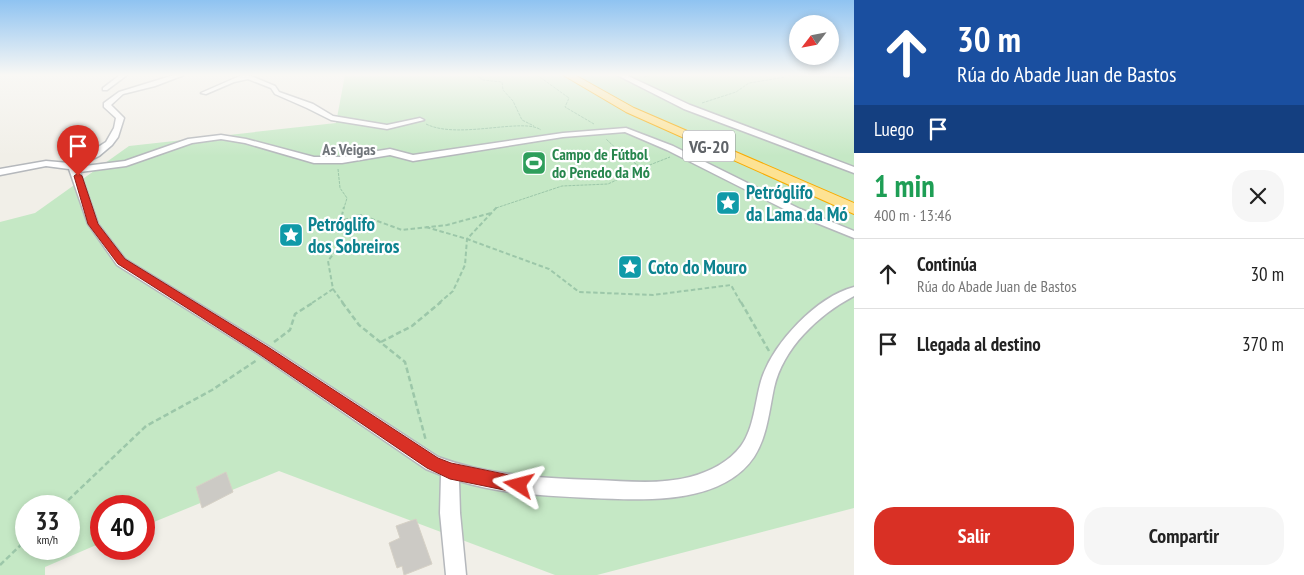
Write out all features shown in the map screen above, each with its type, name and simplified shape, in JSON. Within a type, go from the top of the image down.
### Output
[{"type":"highway","name":"VG-20","points":[[615,102],[854,209]]},
{"type":"highway","name":"VG-20","points":[[631,102],[657,115],[854,200]]},
{"type":"street","points":[[72,168],[115,138],[120,118],[107,106],[111,102]]},
{"type":"street","points":[[300,102],[331,118],[388,128],[420,120]]},
{"type":"street","points":[[676,102],[854,170]]},
{"type":"street","points":[[0,172],[42,164],[72,168],[126,163],[191,141],[221,137],[246,141],[295,156],[333,160],[390,152],[413,158],[548,137],[626,130],[680,153],[796,211],[854,235]]},
{"type":"street","points":[[72,168],[93,224],[122,262],[265,352],[432,463],[450,471],[485,480],[531,487],[656,490],[690,486],[716,476],[735,464],[747,453],[755,439],[769,379],[784,347],[830,304],[854,291]]},
{"type":"street","points":[[450,471],[450,513],[456,575]]},
{"type":"path","points":[[513,102],[522,120],[537,127],[548,137]]},
{"type":"path","points":[[568,102],[566,106],[584,116],[602,131],[607,142],[642,168]]},
{"type":"path","points":[[687,107],[701,102]]},
{"type":"path","points":[[420,120],[438,130],[476,131],[495,128],[537,127]]},
{"type":"path","points":[[380,342],[412,326],[453,291],[465,265],[467,239],[498,206],[562,186],[608,184],[680,153]]},
{"type":"path","points":[[333,160],[340,171],[340,188],[347,198],[342,216],[346,237],[328,261],[333,289],[359,324],[404,362],[432,463]]},
{"type":"path","points":[[343,220],[361,215],[402,230],[448,225],[491,213]]},
{"type":"path","points":[[426,227],[467,239],[549,269],[579,292],[653,295],[731,285],[776,361]]},
{"type":"path","points":[[74,495],[146,426],[212,390],[265,352],[290,330],[295,314],[333,289]]},
{"type":"path","points":[[0,565],[15,551]]},
{"type":"green space","points":[[340,102],[854,102],[854,508],[597,575],[555,575],[279,471],[155,522],[155,495],[90,495],[90,548],[80,552],[80,495],[15,495],[15,560],[61,560],[45,567],[45,575],[0,575],[0,222],[35,213],[129,146],[336,123]]},
{"type":"building","points":[[226,472],[233,492],[202,508],[196,487]]},
{"type":"building","points":[[416,519],[432,564],[404,575],[402,566],[397,568],[389,543],[400,538],[396,526]]},
{"type":"place","name":"Campo de Fútbol do Penedo da Mó","points":[[534,163]]},
{"type":"place","name":"Petróglifo da Lama da Mó","points":[[728,203]]},
{"type":"place","name":"Petróglifo dos Sobreiros","points":[[291,235]]},
{"type":"place","name":"Coto do Mouro","points":[[630,267]]},
{"type":"district","name":"As Veigas","points":[[349,149]]},
{"type":"route","points":[[78,176],[93,224],[122,262],[263,350],[432,463],[450,471],[485,480],[519,485]]}]
